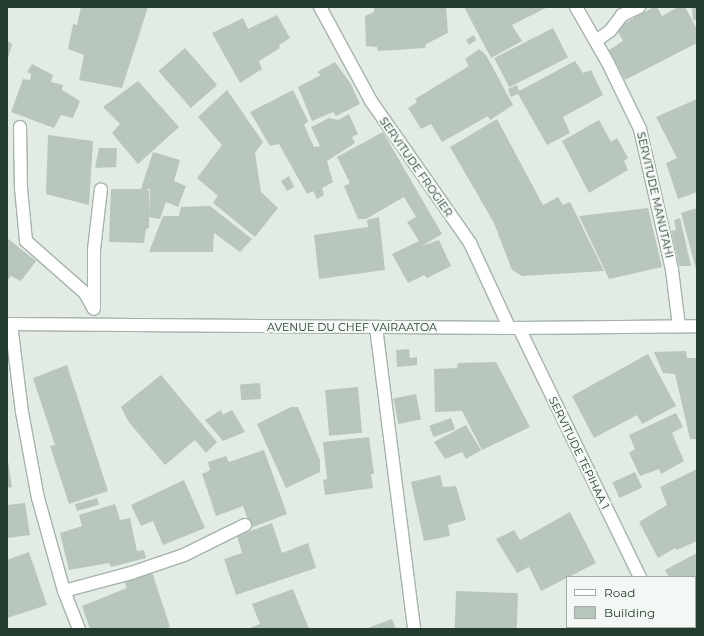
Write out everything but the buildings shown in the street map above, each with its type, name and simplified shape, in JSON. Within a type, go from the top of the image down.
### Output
[{"type":"street","name":"SERVITUDE FROGIER","points":[[320,7],[371,101],[470,244],[514,328]]},
{"type":"street","name":"SERVITUDE MANUTAHI","points":[[576,7],[596,41],[640,129],[672,270],[679,326]]},
{"type":"street","points":[[596,41],[610,31],[622,15],[639,7]]},
{"type":"street","points":[[20,127],[21,188],[26,241],[85,294],[94,309]]},
{"type":"street","points":[[93,325],[94,250],[101,189]]},
{"type":"street","name":"AVENUE DU CHEF VAIRAATOA","points":[[9,324],[514,328],[697,326]]},
{"type":"street","points":[[9,324],[22,412],[38,498],[64,591],[79,629]]},
{"type":"street","points":[[376,327],[414,629]]},
{"type":"street","name":"SERVITUDE TEPIHAA 1","points":[[514,328],[639,576]]},
{"type":"street","points":[[64,591],[131,573],[184,555],[245,525]]}]
